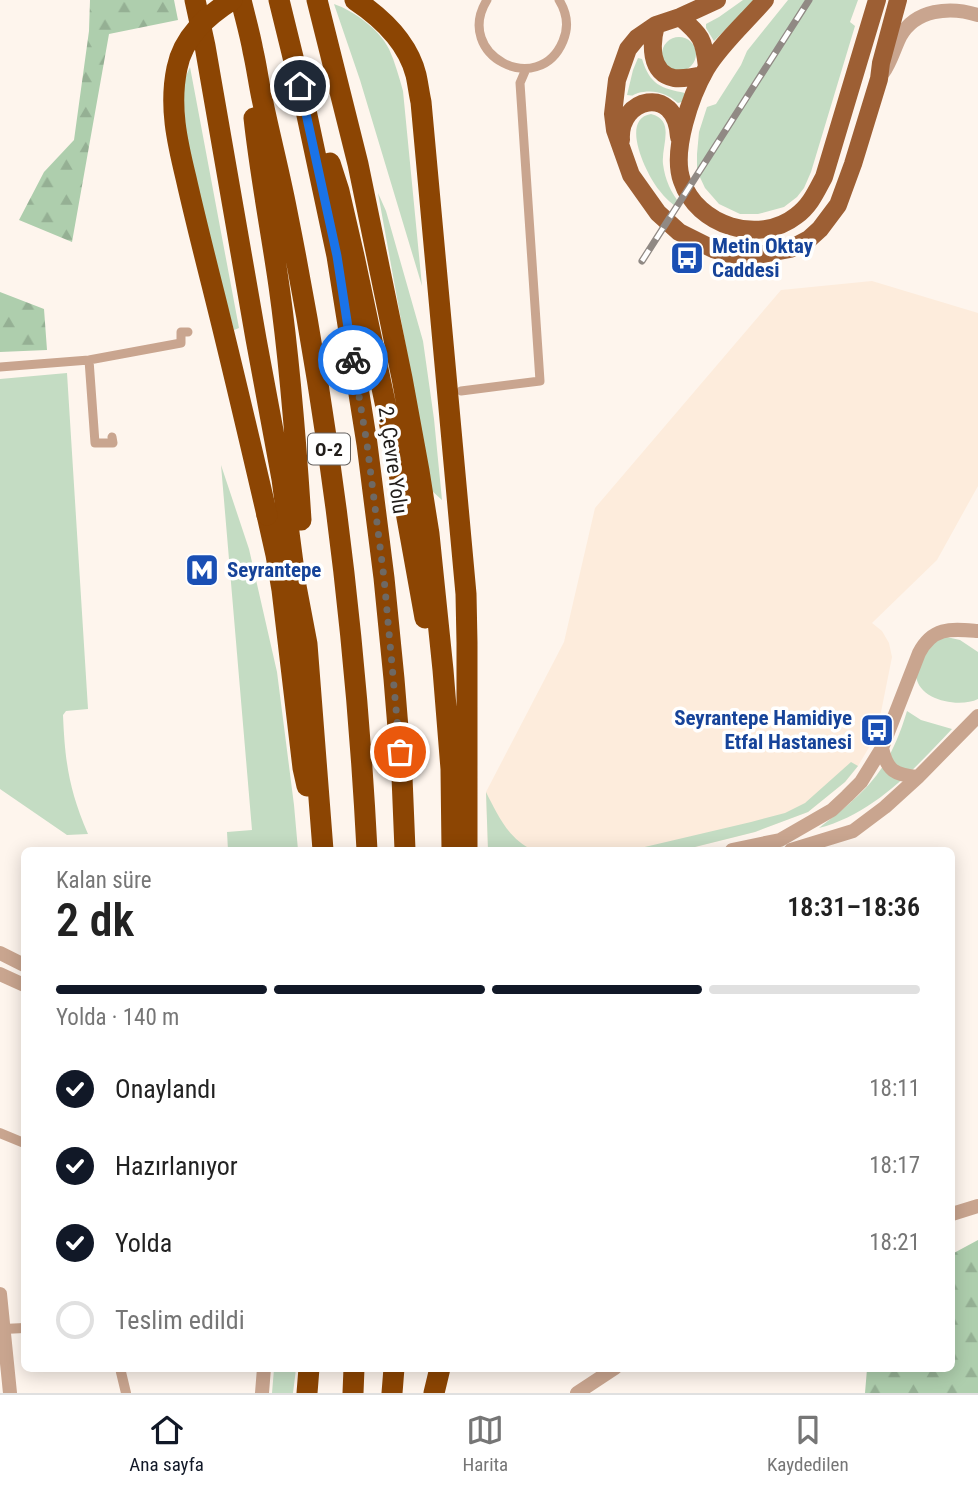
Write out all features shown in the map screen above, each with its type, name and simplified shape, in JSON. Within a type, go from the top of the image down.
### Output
[{"type":"highway","points":[[195,0],[282,479],[296,586],[307,644]]},
{"type":"highway","points":[[232,0],[205,19],[180,55],[175,77],[173,118],[276,555],[303,768],[323,847]]},
{"type":"highway","name":"O-2","points":[[241,0],[288,213],[312,342],[334,487],[348,593],[367,847]]},
{"type":"highway","name":"2. Çevre Yolu","points":[[279,0],[337,256],[367,444],[394,679],[405,847]]},
{"type":"highway","points":[[317,0],[358,164],[419,471],[429,534],[443,670],[451,769],[452,847]]},
{"type":"highway","points":[[355,0],[370,10],[401,43],[410,57],[421,102],[466,594],[467,847]]},
{"type":"highway","points":[[254,53],[253,103],[258,157],[285,327],[294,423],[323,847]]},
{"type":"highway","points":[[305,106],[324,146],[339,191],[393,440],[427,628],[451,828]]},
{"type":"highway","points":[[307,1393],[309,1372]]},
{"type":"highway","points":[[353,1393],[354,1372]]},
{"type":"highway","points":[[391,1393],[394,1372]]},
{"type":"highway","points":[[434,1393],[439,1372]]},
{"type":"highway","points":[[440,1372],[440,1393]]},
{"type":"main road","points":[[717,0],[656,25],[628,49],[617,80],[613,114],[615,130],[631,175],[659,213],[679,232],[713,250],[752,256],[790,249],[809,239],[838,205],[878,79],[898,0]]},
{"type":"main road","points":[[765,0],[705,71],[690,109],[678,159],[682,182],[694,203],[718,221],[754,231],[775,227],[796,217],[812,200],[824,177],[877,0]]},
{"type":"main road","points":[[680,17],[701,37],[705,51],[705,71]]},
{"type":"main road","points":[[656,25],[652,52],[657,66],[664,74],[674,78],[686,78],[705,71]]},
{"type":"main road","points":[[621,150],[620,133],[624,120],[640,105],[654,102],[661,103],[677,120],[680,146]]},
{"type":"street","points":[[487,0],[479,22],[487,51],[498,61],[511,67],[526,69],[540,66],[552,59],[561,48],[566,35],[567,20],[559,0]]},
{"type":"street","points":[[945,0],[974,13]]},
{"type":"street","points":[[878,79],[899,39],[912,21],[949,10],[974,13]]},
{"type":"street","points":[[461,391],[540,381],[520,83],[526,69]]},
{"type":"street","points":[[0,367],[89,360],[181,343],[181,332],[188,332]]},
{"type":"street","points":[[89,360],[95,443],[113,443],[112,437]]},
{"type":"street","points":[[746,847],[780,840],[832,810],[861,782],[882,748],[922,646],[940,632],[954,628],[975,633]]},
{"type":"street","points":[[801,847],[853,831],[918,777],[978,716]]},
{"type":"street","points":[[882,748],[886,764],[894,771],[905,776],[918,777]]},
{"type":"street","points":[[0,953],[21,964]]},
{"type":"street","points":[[0,974],[21,984]]},
{"type":"street","points":[[0,1133],[21,1142]]},
{"type":"street","points":[[955,1212],[978,1206]]},
{"type":"street","points":[[0,1294],[10,1393]]},
{"type":"street","points":[[4,1329],[21,1328]]},
{"type":"street","points":[[122,1372],[126,1393]]},
{"type":"street","points":[[262,1393],[264,1372]]},
{"type":"street","points":[[577,1393],[609,1372]]},
{"type":"shaded area","points":[[872,281],[978,313],[978,486],[937,560],[872,623],[882,631],[889,643],[892,657],[879,722],[871,744],[845,782],[808,812],[755,832],[695,847],[488,847],[486,792],[564,642],[595,508],[781,290]]},
{"type":"green space","points":[[90,0],[174,0],[178,20],[109,34],[72,242],[19,220],[44,172],[74,140],[89,31]]},
{"type":"green space","points":[[743,0],[755,0],[714,41],[706,24]]},
{"type":"green space","points":[[788,0],[858,0],[850,22],[855,26],[804,188],[784,207],[758,214],[740,214],[719,204],[705,188],[697,171],[699,132],[707,107],[716,104],[747,51]]},
{"type":"green space","points":[[334,4],[358,16],[379,35],[389,49],[397,70],[403,91],[422,286],[360,80]]},
{"type":"green space","points":[[679,37],[691,42],[696,54],[691,66],[679,71],[667,66],[662,54],[667,42]]},
{"type":"green space","points":[[638,58],[642,59],[649,75],[658,84],[685,93],[682,102],[678,103],[664,94],[654,92],[627,95]]},
{"type":"green space","points":[[190,67],[239,328],[234,330],[204,223],[185,131],[183,83]]},
{"type":"green space","points":[[651,114],[659,117],[665,128],[664,170],[669,186],[681,205],[679,209],[654,183],[638,148],[637,126],[642,118]]},
{"type":"green space","points":[[378,193],[386,211],[423,341],[442,500],[432,491]]},
{"type":"green space","points":[[0,292],[44,309],[47,350],[0,352]]},
{"type":"green space","points":[[67,373],[88,709],[66,711],[63,715],[69,776],[88,834],[67,835],[0,789],[0,379]]},
{"type":"green space","points":[[221,465],[249,549],[277,672],[298,847],[228,847],[227,832],[252,830]]},
{"type":"green space","points":[[942,636],[960,640],[978,652],[978,699],[961,703],[941,700],[932,697],[919,685],[916,674],[919,654]]},
{"type":"green space","points":[[907,711],[921,720],[952,729],[908,774],[875,801],[858,812],[819,828],[863,791],[884,765]]},
{"type":"green space","points":[[851,762],[858,766],[845,782],[808,812],[755,832],[695,847],[645,847],[785,813],[805,803]]},
{"type":"green space","points":[[486,792],[510,833],[527,847],[488,847]]},
{"type":"green space","points":[[978,1240],[978,1393],[865,1393],[867,1372],[955,1372],[955,1252]]},
{"type":"green space","points":[[274,1372],[296,1372],[293,1393],[272,1393]]},
{"type":"railway","points":[[642,261],[809,0]]},
{"type":"way so far","points":[[353,360],[384,578],[400,752]]},
{"type":"place","name":"Metin Oktay Caddesi","points":[[687,258]]},
{"type":"place","name":"Seyrantepe","points":[[202,570]]},
{"type":"place","name":"Seyrantepe Hamidiye Etfal Hastanesi","points":[[877,730]]},
{"type":"route","points":[[300,86],[337,256],[353,360]]}]
